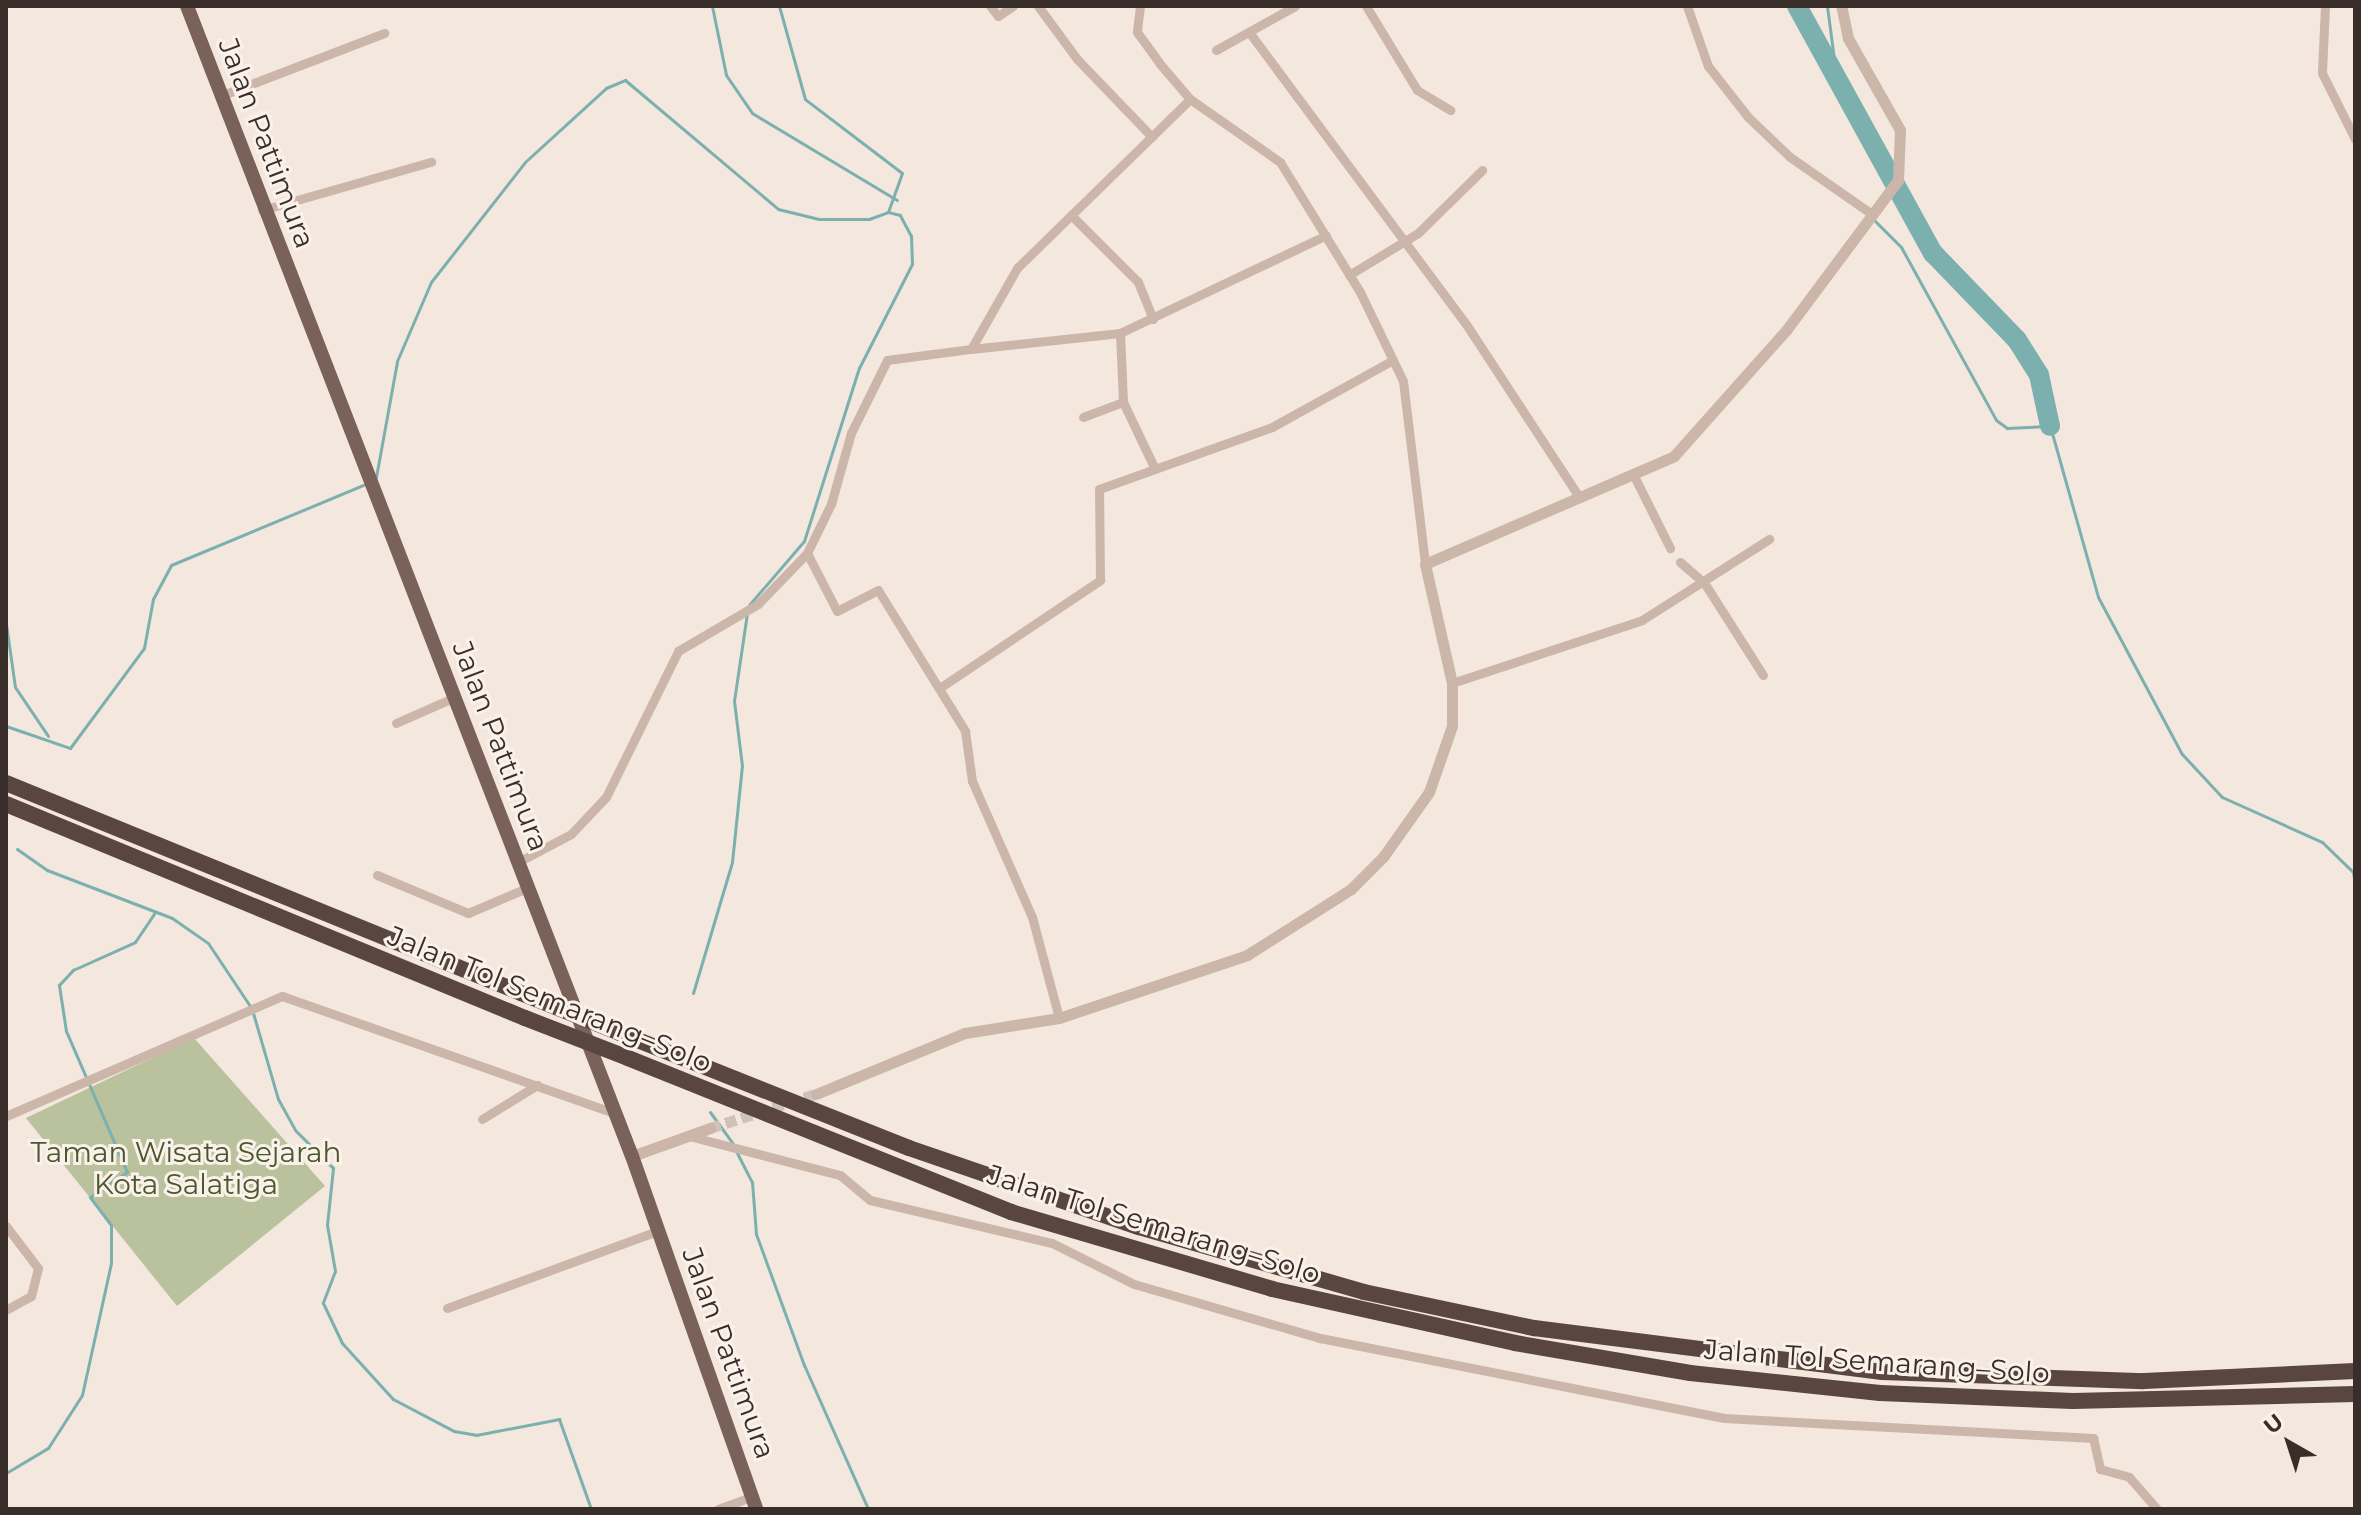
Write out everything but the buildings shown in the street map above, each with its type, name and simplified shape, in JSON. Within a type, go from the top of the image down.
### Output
[{"type":"highway","name":"Jalan Tol Semarang–Solo","points":[[6,783],[909,1148],[1125,1223],[1287,1273],[1534,1328],[1882,1372],[2144,1381],[2355,1371]]},
{"type":"highway","name":"Jalan Tol Semarang–Solo","points":[[6,804],[525,1018],[1026,1217],[1272,1289],[1515,1343],[1690,1373],[1880,1393],[2073,1401],[2355,1394]]},
{"type":"main road","name":"Jalan Pattimura","points":[[187,6],[262,210],[380,497],[632,1156],[755,1503]]},
{"type":"street","points":[[990,6],[998,16],[1013,6]]},
{"type":"street","points":[[1038,6],[1077,59],[1152,137]]},
{"type":"street","points":[[816,1094],[965,1033],[1059,1018],[1247,955],[1351,889],[1429,792],[1452,726],[1452,683],[1425,564],[1407,401],[1393,360],[1326,235],[1271,153],[1190,99],[1137,32],[1140,6]]},
{"type":"street","points":[[1216,50],[1295,6]]},
{"type":"street","points":[[1366,6],[1417,90],[1450,110]]},
{"type":"street","points":[[1687,6],[1708,66],[1748,117],[1790,157],[1875,212]]},
{"type":"street","points":[[1425,564],[1674,456],[1704,430],[1865,227],[1898,180],[1900,130],[1848,38],[1841,6]]},
{"type":"street","points":[[2325,6],[2322,73],[2355,139]]},
{"type":"street","points":[[1249,32],[1404,242],[1579,497]]},
{"type":"street","points":[[220,96],[384,33]]},
{"type":"street","points":[[971,349],[1017,268],[1190,99]]},
{"type":"street","points":[[262,210],[431,162]]},
{"type":"street","points":[[1349,275],[1404,242],[1482,170]]},
{"type":"street","points":[[1071,215],[1138,282],[1153,319]]},
{"type":"street","points":[[518,862],[571,834],[606,797],[678,651],[758,604],[807,553],[881,366],[893,357],[1120,333],[1326,235]]},
{"type":"street","points":[[1120,333],[1123,402],[1155,469]]},
{"type":"street","points":[[941,687],[1095,586],[1103,572],[1099,489],[1272,427],[1393,360]]},
{"type":"street","points":[[1083,417],[1123,402]]},
{"type":"street","points":[[1633,474],[1670,548]]},
{"type":"street","points":[[1452,683],[1642,620],[1705,584],[1769,539]]},
{"type":"street","points":[[807,553],[837,611],[878,590],[941,687],[965,731],[972,781],[1032,917],[1059,1018]]},
{"type":"street","points":[[1680,562],[1705,584],[1763,675]]},
{"type":"street","points":[[396,723],[455,697]]},
{"type":"street","points":[[377,875],[468,913],[527,888]]},
{"type":"street","points":[[6,1116],[266,998],[295,999],[614,1113]]},
{"type":"street","points":[[482,1119],[537,1085]]},
{"type":"street","points":[[632,1156],[710,1128]]},
{"type":"street","points":[[689,1136],[840,1175],[870,1200],[1052,1243],[1134,1284],[1427,1361],[1724,1418],[2093,1438],[2100,1469],[2129,1477],[2157,1509]]},
{"type":"street","points":[[6,1226],[38,1268],[31,1296],[6,1310]]},
{"type":"street","points":[[447,1308],[657,1231]]},
{"type":"street","points":[[718,1509],[755,1503]]},
{"type":"green space","name":"Taman Wisata Sejarah Kota Salatiga","points":[[194,1038],[325,1186],[177,1306],[26,1118]]},
{"type":"waterway","points":[[712,6],[726,75],[752,113],[897,200]]},
{"type":"waterway","points":[[376,477],[397,361],[431,282],[525,162],[606,88],[625,80],[778,209],[819,219],[869,219],[888,212],[902,173],[805,99],[779,6]]},
{"type":"waterway","points":[[1797,6],[1933,253],[2017,340],[2039,375],[2050,426]]},
{"type":"waterway","points":[[1827,6],[1837,82]]},
{"type":"waterway","points":[[749,605],[804,541],[859,368],[912,264],[911,236],[900,215],[888,212]]},
{"type":"waterway","points":[[1873,219],[1901,247],[1996,420],[2007,428],[2050,426],[2098,597],[2182,754],[2222,797],[2322,842],[2353,872],[2355,884]]},
{"type":"waterway","points":[[6,726],[70,748],[144,648],[153,599],[171,565],[366,484]]},
{"type":"waterway","points":[[6,513],[6,615]]},
{"type":"waterway","points":[[693,993],[732,862],[742,766],[734,701],[747,613]]},
{"type":"waterway","points":[[6,624],[15,687],[48,736]]},
{"type":"waterway","points":[[17,849],[47,870],[172,918],[208,943],[250,1006]]},
{"type":"waterway","points":[[6,1473],[48,1448],[82,1395],[111,1263],[111,1225],[90,1197],[127,1172],[66,1031],[59,985],[73,970],[135,942],[155,912]]},
{"type":"waterway","points":[[253,1013],[278,1099],[295,1130],[333,1168],[327,1225],[335,1271],[323,1303],[342,1343],[393,1399],[454,1431],[476,1435],[559,1419],[591,1509]]},
{"type":"waterway","points":[[710,1112],[733,1144]]},
{"type":"waterway","points":[[736,1151],[752,1182],[756,1234],[804,1365],[868,1509]]},
{"type":"tunnel","points":[[710,1128],[816,1094]]}]
